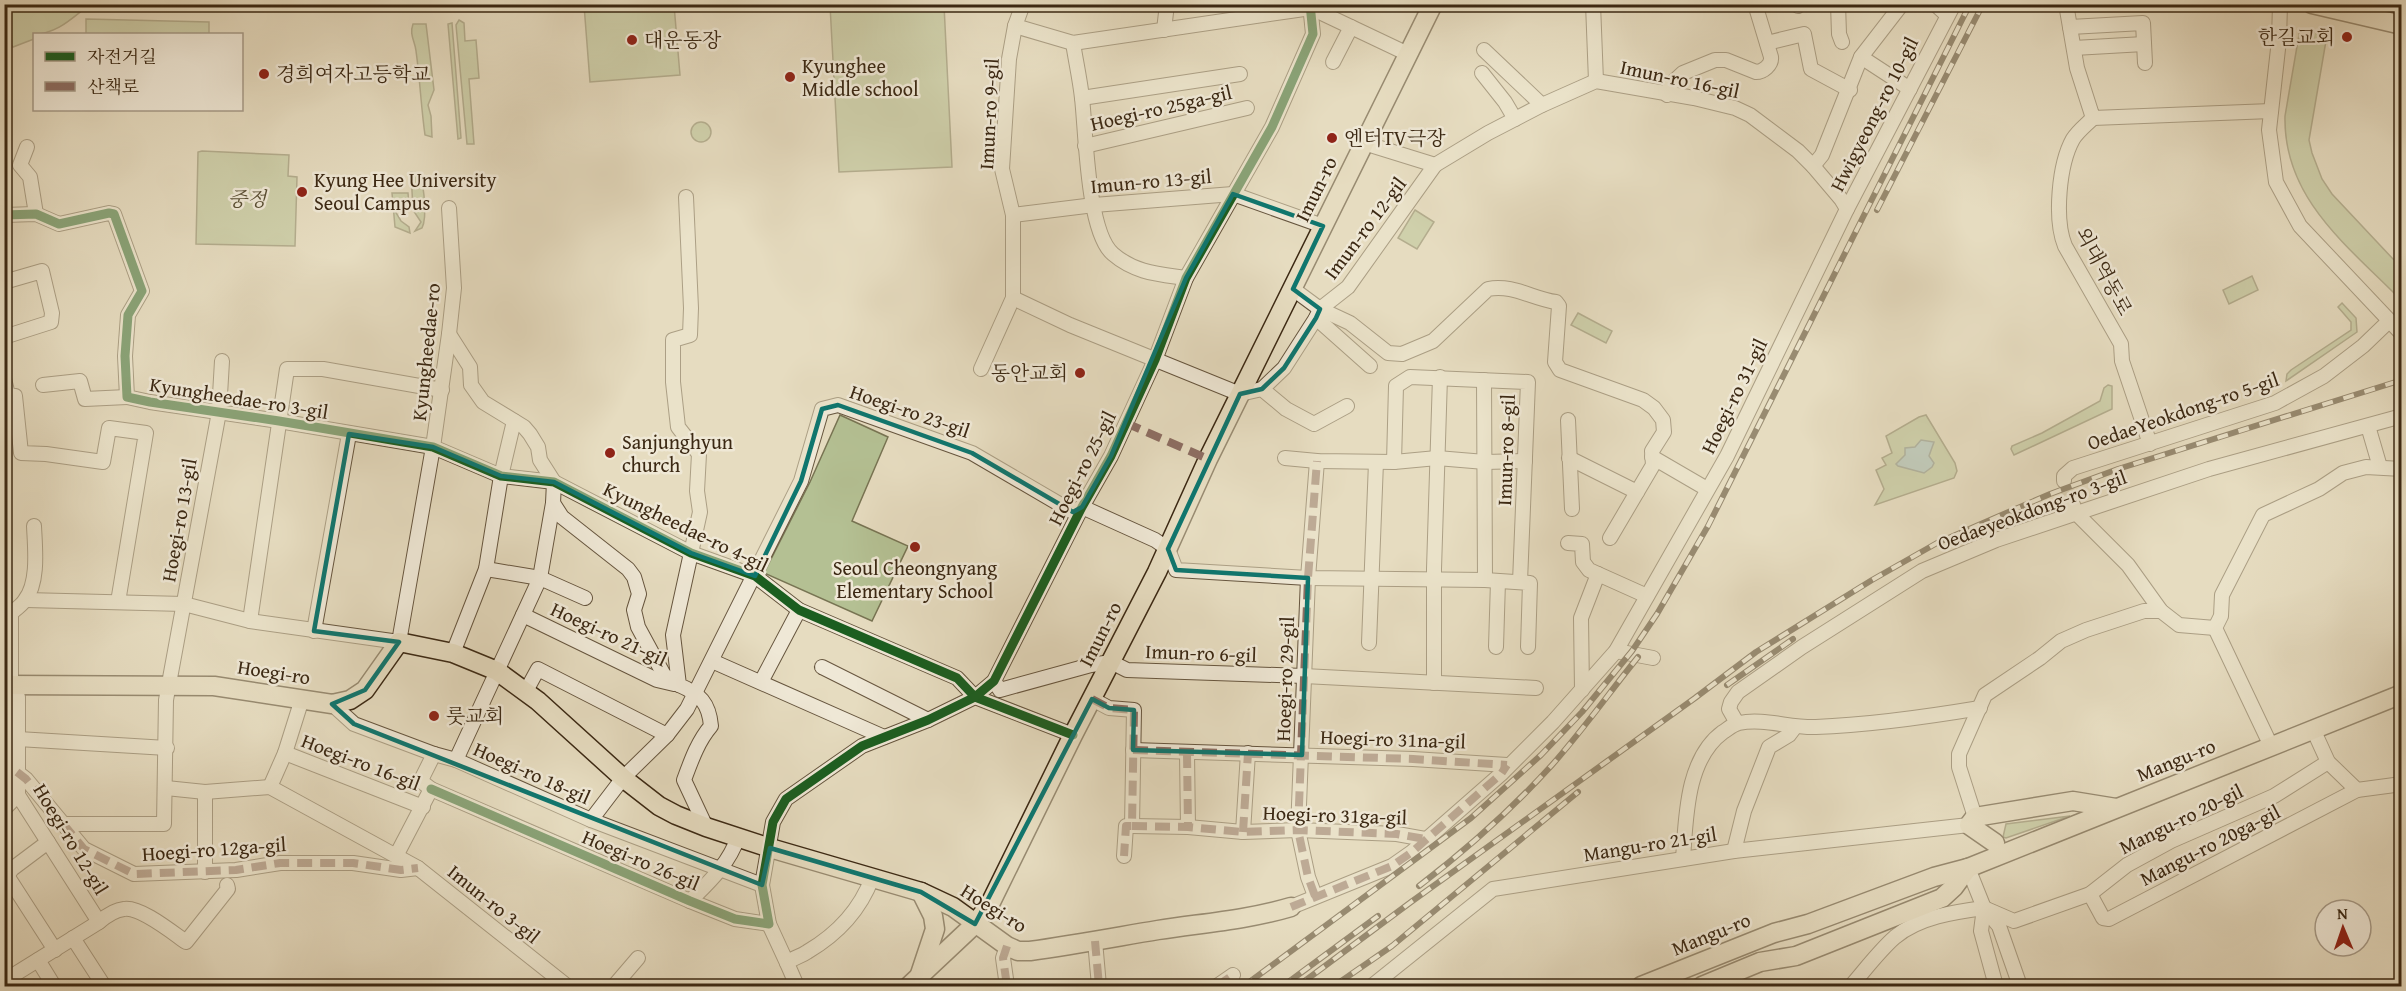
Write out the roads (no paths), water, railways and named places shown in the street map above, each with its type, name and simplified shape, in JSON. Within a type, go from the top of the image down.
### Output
[{"type":"main road","name":"Imun-ro","points":[[914,982],[975,924],[990,904],[1168,549],[1240,394],[1433,4]]},
{"type":"main road","points":[[2317,5],[2359,10],[2402,25]]},
{"type":"main road","name":"Hoegi-ro","points":[[8,685],[170,685],[237,688],[332,704],[350,700],[365,690],[399,642],[453,653],[497,671],[526,691],[623,778],[659,806],[706,827],[921,892],[953,907],[1007,946],[1018,951],[1095,942],[1261,915],[1291,907]]},
{"type":"main road","name":"Mangu-ro","points":[[1641,987],[1774,933],[1808,924],[1934,877],[1968,868],[1998,850],[2118,808],[2402,694]]},
{"type":"main road","points":[[1998,850],[1972,821],[2073,801],[2118,808]]},
{"type":"main road","points":[[1998,850],[1997,822],[2010,812]]},
{"type":"main road","points":[[1702,987],[1760,962],[1796,956],[1942,898],[1954,887],[1968,868]]},
{"type":"main road","points":[[914,982],[935,929],[933,916],[921,892]]},
{"type":"street","name":"Imun-ro 9-gil","points":[[981,369],[1013,298],[1013,215],[1002,170],[1009,59],[1015,26],[1023,4]]},
{"type":"street","points":[[1164,30],[1167,4]]},
{"type":"street","points":[[1593,4],[1596,81]]},
{"type":"street","points":[[1667,95],[1670,85],[1683,73],[1715,60],[1726,60],[1754,72],[1761,71],[1772,60],[1755,4]]},
{"type":"street","points":[[1838,4],[1839,34],[1842,42]]},
{"type":"street","points":[[1813,166],[1822,155],[1850,90],[1852,78],[1861,57],[1902,4]]},
{"type":"street","points":[[1935,4],[1951,10]]},
{"type":"street","points":[[2066,4],[2077,68],[2093,118],[2271,111]]},
{"type":"street","points":[[2280,4],[2279,40],[2269,130],[2272,166],[2276,182],[2290,211],[2322,252],[2402,334]]},
{"type":"street","points":[[1015,26],[1073,44],[1311,6],[1408,54]]},
{"type":"street","name":"Hoegi-ro 25-gil","points":[[770,848],[773,822],[786,800],[862,746],[928,720],[975,698],[994,681],[1082,507],[1111,456],[1155,360],[1186,278],[1272,127],[1314,30],[1311,6]]},
{"type":"street","name":"Hwigyeong-ro 10-gil","points":[[1847,209],[1951,10]]},
{"type":"street","points":[[2070,27],[2141,22],[2144,26],[2145,63]]},
{"type":"street","points":[[1333,62],[1351,27]]},
{"type":"street","points":[[1767,43],[1804,34],[1811,69],[1850,90]]},
{"type":"street","name":"Hoegi-ro 25ga-gil","points":[[1073,44],[1082,98],[1085,146],[1094,205],[1100,230],[1111,253],[1143,272],[1186,278]]},
{"type":"street","points":[[2074,48],[2144,44]]},
{"type":"street","points":[[1484,50],[1542,105]]},
{"type":"street","points":[[1861,57],[1910,89]]},
{"type":"street","points":[[1482,73],[1515,118]]},
{"type":"street","name":"Hoegi-ro 25ga-gil","points":[[1082,98],[1240,74]]},
{"type":"street","name":"Imun-ro 16-gil","points":[[1435,165],[1515,118],[1596,81],[1715,103],[1750,115],[1798,151],[1841,199],[1847,209]]},
{"type":"street","name":"Hoegi-ro 25ga-gil","points":[[1085,146],[1246,108]]},
{"type":"street","name":"외대역동로","points":[[2093,118],[2075,136],[2065,158],[2059,207],[2061,234],[2065,246],[2121,344],[2122,361],[2150,444]]},
{"type":"street","points":[[1364,143],[1435,165]]},
{"type":"street","points":[[27,147],[20,165],[30,177],[36,214]]},
{"type":"street","name":"Imun-ro 12-gil","points":[[1262,389],[1284,368],[1318,313],[1348,288],[1435,165]]},
{"type":"street","name":"Imun-ro 13-gil","points":[[1013,215],[1094,205],[1233,194],[1323,226]]},
{"type":"street","points":[[679,686],[674,635],[700,512],[697,491],[699,454],[678,427],[673,382],[673,340],[690,335],[686,197]]},
{"type":"street","name":"Kyungheedae-ro","points":[[399,642],[433,447],[449,334],[454,288],[449,208]]},
{"type":"street","name":"Hoegi-ro 31-gil","points":[[1315,896],[1392,866],[1501,774],[1507,765],[1553,722],[1616,651],[1727,456],[1847,209]]},
{"type":"street","name":"Kyungheedae-ro 3-gil","points":[[4,215],[36,214],[59,224],[109,213],[114,214],[142,291],[128,315],[125,356],[127,397],[433,447]]},
{"type":"street","points":[[4,282],[42,271],[52,313],[51,322],[4,337]]},
{"type":"street","points":[[1318,313],[1350,323],[1388,353],[1396,355],[1407,353],[1433,341],[1488,290],[1498,288],[1527,292],[1539,300],[1557,302],[1559,306],[1555,362],[1560,370],[1643,400],[1654,408],[1663,420],[1664,432],[1652,451],[1653,465],[1610,538]]},
{"type":"street","points":[[1293,289],[1370,366]]},
{"type":"street","points":[[1013,298],[1070,325],[1240,394],[1262,389],[1286,409],[1314,424],[1347,406]]},
{"type":"street","name":"OedaeYeokdong-ro 5-gil","points":[[2064,481],[2064,476],[2073,468],[2262,408],[2285,398],[2324,376],[2390,321]]},
{"type":"street","points":[[449,334],[471,366],[471,385],[483,402],[530,434],[538,447],[540,460],[554,482]]},
{"type":"street","name":"Hoegi-ro 13-gil","points":[[61,824],[164,824],[166,700],[219,412],[222,361]]},
{"type":"street","points":[[250,621],[286,369],[322,369],[442,390]]},
{"type":"street","name":"Imun-ro 8-gil","points":[[1394,462],[1396,386],[1410,377],[1528,382],[1520,582],[1530,583],[1528,647]]},
{"type":"street","points":[[1434,683],[1434,579],[1440,378]]},
{"type":"street","points":[[4,379],[8,394],[15,396],[21,453],[103,462],[109,428],[146,433],[118,602]]},
{"type":"street","points":[[1484,380],[1485,462]]},
{"type":"street","points":[[43,385],[80,381],[85,399],[127,397]]},
{"type":"street","name":"Hoegi-ro 23-gil","points":[[623,778],[667,735],[687,709],[801,481],[822,409],[838,405],[972,453],[1073,512],[1082,507],[1155,540],[1168,549]]},
{"type":"street","name":"Oedaeyeokdong-ro 3-gil","points":[[1737,723],[1729,709],[1738,692],[1802,647],[1922,571],[2074,508],[2402,416]]},
{"type":"street","points":[[1568,420],[1572,509]]},
{"type":"street","points":[[453,653],[486,568],[501,476],[514,421]]},
{"type":"street","points":[[2368,426],[2380,467]]},
{"type":"street","points":[[314,631],[349,434]]},
{"type":"street","name":"Kyungheedae-ro 4-gil","points":[[433,447],[501,476],[554,482],[691,553],[755,576],[799,610],[957,678],[975,698]]},
{"type":"street","points":[[1652,457],[1707,489]]},
{"type":"street","points":[[1285,458],[1376,462],[1437,458],[1485,462],[1525,461]]},
{"type":"street","points":[[1569,458],[1637,492]]},
{"type":"street","name":"Hoegi-ro 29-gil","points":[[1315,896],[1308,877],[1298,830],[1308,578],[1317,461]]},
{"type":"street","points":[[1369,643],[1376,462]]},
{"type":"street","name":"Imun-ro 8-gil","points":[[1485,462],[1496,647]]},
{"type":"street","points":[[2215,628],[2222,616],[2222,595],[2263,515],[2319,489],[2343,473],[2366,467],[2402,469]]},
{"type":"street","name":"Hoegi-ro 21-gil","points":[[497,671],[540,578],[553,503],[554,482]]},
{"type":"street","points":[[553,503],[562,517],[628,569],[634,577],[639,594],[634,610],[638,627],[664,675],[679,686]]},
{"type":"street","points":[[2074,508],[2128,565],[2161,611],[2179,625],[2215,628]]},
{"type":"street","points":[[8,685],[11,613],[26,600],[36,564],[34,526]]},
{"type":"street","points":[[1568,543],[1582,544],[1582,562],[1589,570],[1647,596]]},
{"type":"street","points":[[1168,549],[1176,570],[1308,578],[1520,582]]},
{"type":"street","name":"Hoegi-ro 21-gil","points":[[486,568],[540,578],[585,598]]},
{"type":"street","points":[[1582,690],[1581,618],[1598,574]]},
{"type":"street","points":[[26,600],[184,604],[250,621],[399,642]]},
{"type":"street","points":[[761,682],[799,610]]},
{"type":"street","points":[[1972,821],[1959,767],[1959,754],[1985,695],[2061,641],[2086,630],[2144,611],[2161,611]]},
{"type":"street","name":"Hoegi-ro 21-gil","points":[[523,615],[657,680],[694,692]]},
{"type":"street","points":[[2215,628],[2271,746]]},
{"type":"street","points":[[1616,651],[1653,658]]},
{"type":"street","points":[[712,661],[884,737]]},
{"type":"street","points":[[994,681],[1000,690],[1091,664],[1111,662]]},
{"type":"street","name":"Imun-ro 6-gil","points":[[1111,662],[1127,670],[1536,688]]},
{"type":"street","points":[[822,667],[928,720]]},
{"type":"street","points":[[526,691],[538,669],[667,735]]},
{"type":"street","points":[[456,760],[497,671]]},
{"type":"street","name":"Hoegi-ro 12-gil","points":[[8,685],[18,697],[17,772],[11,794],[48,842],[99,921]]},
{"type":"street","points":[[694,692],[709,710],[711,726],[704,733],[684,780],[706,827]]},
{"type":"street","points":[[975,698],[1073,735]]},
{"type":"street","name":"Hoegi-ro 16-gil","points":[[270,787],[285,753],[302,699]]},
{"type":"street","name":"Imun-ro","points":[[1092,699],[1109,708],[1134,710],[1133,750]]},
{"type":"street","name":"Hoegi-ro 18-gil","points":[[332,704],[354,724],[456,760],[591,820],[762,885]]},
{"type":"street","points":[[1683,859],[1688,807],[1703,754],[1716,737],[1737,723],[1756,722],[1795,727],[1826,727],[1902,720],[1980,708]]},
{"type":"street","points":[[1734,851],[1744,811],[1769,747],[1789,735],[1795,727]]},
{"type":"street","points":[[2313,729],[2328,762],[2357,790],[2402,784]]},
{"type":"street","points":[[18,739],[167,748]]},
{"type":"street","points":[[1124,856],[1126,826],[1132,826],[1133,750]]},
{"type":"street","name":"Hoegi-ro 31na-gil","points":[[1133,750],[1413,759],[1507,765]]},
{"type":"street","name":"Hoegi-ro 16-gil","points":[[285,753],[423,807]]},
{"type":"street","points":[[1187,753],[1188,827]]},
{"type":"street","name":"Hoegi-ro 31ga-gil","points":[[1243,832],[1248,753]]},
{"type":"street","points":[[396,856],[431,789],[422,782],[434,754]]},
{"type":"street","name":"Mangu-ro 20-gil","points":[[1984,908],[2014,921],[2090,894],[2127,865],[2171,841],[2274,796],[2328,762]]},
{"type":"street","name":"Hoegi-ro 12ga-gil","points":[[17,772],[26,779],[84,849],[134,874],[205,872],[226,877],[280,862],[353,863],[401,870],[418,868]]},
{"type":"street","points":[[591,820],[623,778]]},
{"type":"street","points":[[166,788],[205,792],[270,787]]},
{"type":"street","name":"Imun-ro 3-gil","points":[[270,787],[418,868],[567,987]]},
{"type":"street","name":"Hoegi-ro 26-gil","points":[[431,789],[690,901],[735,918],[769,924]]},
{"type":"street","name":"Mangu-ro 20ga-gil","points":[[2090,894],[2103,918],[2109,918],[2357,790]]},
{"type":"street","points":[[205,792],[205,872]]},
{"type":"street","points":[[4,809],[11,794]]},
{"type":"street","name":"Mangu-ro 21-gil","points":[[1372,987],[1385,982],[1493,889],[1734,851],[1972,821]]},
{"type":"street","name":"Hoegi-ro 31ga-gil","points":[[1132,826],[1188,827],[1243,832],[1298,830],[1397,834],[1425,839]]},
{"type":"street","points":[[690,901],[720,870],[734,849],[738,837]]},
{"type":"street","points":[[48,842],[6,874],[55,950]]},
{"type":"street","points":[[770,848],[762,885],[769,924],[797,987]]},
{"type":"street","points":[[1968,868],[1984,908],[1999,926],[2020,987]]},
{"type":"street","name":"Hoegi-ro 12-gil","points":[[5,987],[5,980],[111,913],[126,908],[144,914],[186,942],[228,889],[226,877]]},
{"type":"street","points":[[787,963],[794,956],[805,954],[834,933],[862,902],[872,878]]},
{"type":"street","name":"Hoegi-ro","points":[[1291,907],[1315,896]]},
{"type":"street","points":[[1851,987],[1895,937],[1905,930],[1948,913],[1984,908]]},
{"type":"street","points":[[1984,908],[1981,931],[1996,987]]},
{"type":"street","points":[[73,938],[104,987]]},
{"type":"street","points":[[1095,942],[1099,987]]},
{"type":"street","points":[[1007,946],[1003,958],[1007,987]]},
{"type":"street","points":[[614,987],[638,958]]},
{"type":"street","points":[[38,960],[54,987]]},
{"type":"street","points":[[1217,987],[1233,975]]},
{"type":"water","points":[[1921,440],[1934,442],[1929,456],[1934,463],[1932,467],[1924,473],[1898,466],[1896,464],[1905,455],[1905,448],[1915,447]]},
{"type":"tunnel","points":[[2064,481],[2072,502]]},
{"type":"railway","points":[[1244,986],[1471,818],[1541,755],[1582,712],[1632,651],[1657,614],[1708,526],[1970,4]]},
{"type":"railway","points":[[1877,210],[1983,4]]},
{"type":"railway","points":[[1298,986],[1756,652],[1872,580],[1937,543],[2050,494],[2118,469],[2402,380]]},
{"type":"railway","points":[[1727,685],[1793,639]]},
{"type":"railway","points":[[1419,886],[1488,828],[1537,781],[1638,657]]},
{"type":"railway","points":[[1334,986],[1392,946],[1578,792]]},
{"type":"railway","points":[[1283,986],[1378,916]]},
{"type":"place","name":"한길교회","points":[[2347,37]]},
{"type":"place","name":"대운동장","points":[[632,40]]},
{"type":"place","name":"경희여자고등학교","points":[[264,74]]},
{"type":"place","name":"Kyunghee Middle school","points":[[790,77]]},
{"type":"place","name":"엔터TV극장","points":[[1332,138]]},
{"type":"place","name":"Kyung Hee University Seoul Campus","points":[[302,192]]},
{"type":"place","name":"동안교회","points":[[1080,373]]},
{"type":"place","name":"Sanjunghyun church","points":[[610,453]]},
{"type":"place","name":"Seoul Cheongnyang Elementary School","points":[[915,547]]},
{"type":"place","name":"룻교회","points":[[434,716]]},
{"type":"park label","name":"중정","points":[[247,199]]}]
